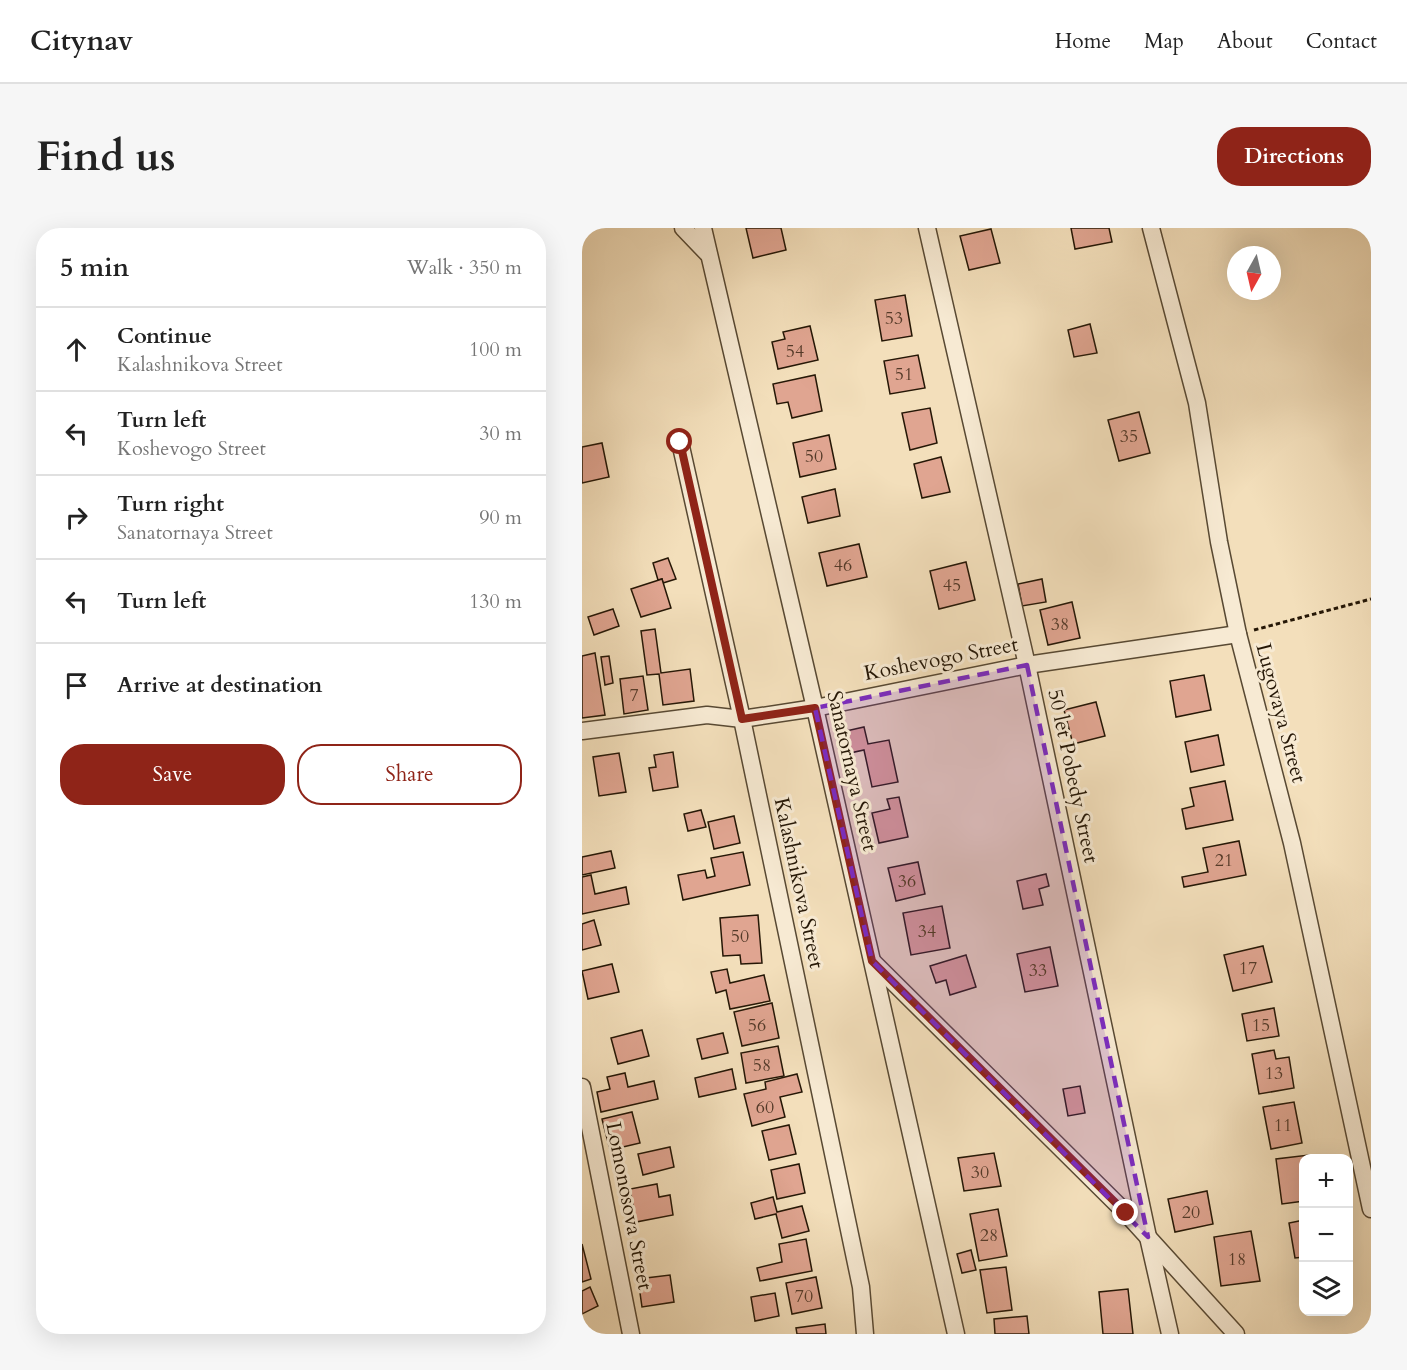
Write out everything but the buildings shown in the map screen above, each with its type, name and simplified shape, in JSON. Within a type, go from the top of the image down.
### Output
[{"type":"street","points":[[683,228],[708,253]]},
{"type":"street","name":"Sanatornaya Street","points":[[703,228],[815,708],[956,1334]]},
{"type":"street","name":"50 let Pobedy Street","points":[[927,228],[1027,665],[1170,1334]]},
{"type":"street","name":"Lugovaya Street","points":[[1151,228],[1197,403],[1219,542],[1238,634],[1292,843],[1371,1209]]},
{"type":"street","name":"Kalashnikova Street","points":[[680,442],[742,719],[861,1287],[865,1334]]},
{"type":"street","name":"Koshevogo Street","points":[[582,732],[707,715],[742,719],[815,708],[1027,665],[1238,634]]},
{"type":"street","points":[[872,961],[1126,1213],[1236,1334]]},
{"type":"street","name":"Lomonosova Street","points":[[582,1087],[631,1334]]},
{"type":"path","points":[[1238,634],[1371,598]]},
{"type":"highlighted area","points":[[1027,665],[1148,1237],[872,961],[815,708]]},
{"type":"waterway","points":[[1369,228],[1371,237]]},
{"type":"route","points":[[680,442],[742,719],[815,708],[872,961],[1126,1213]]}]
